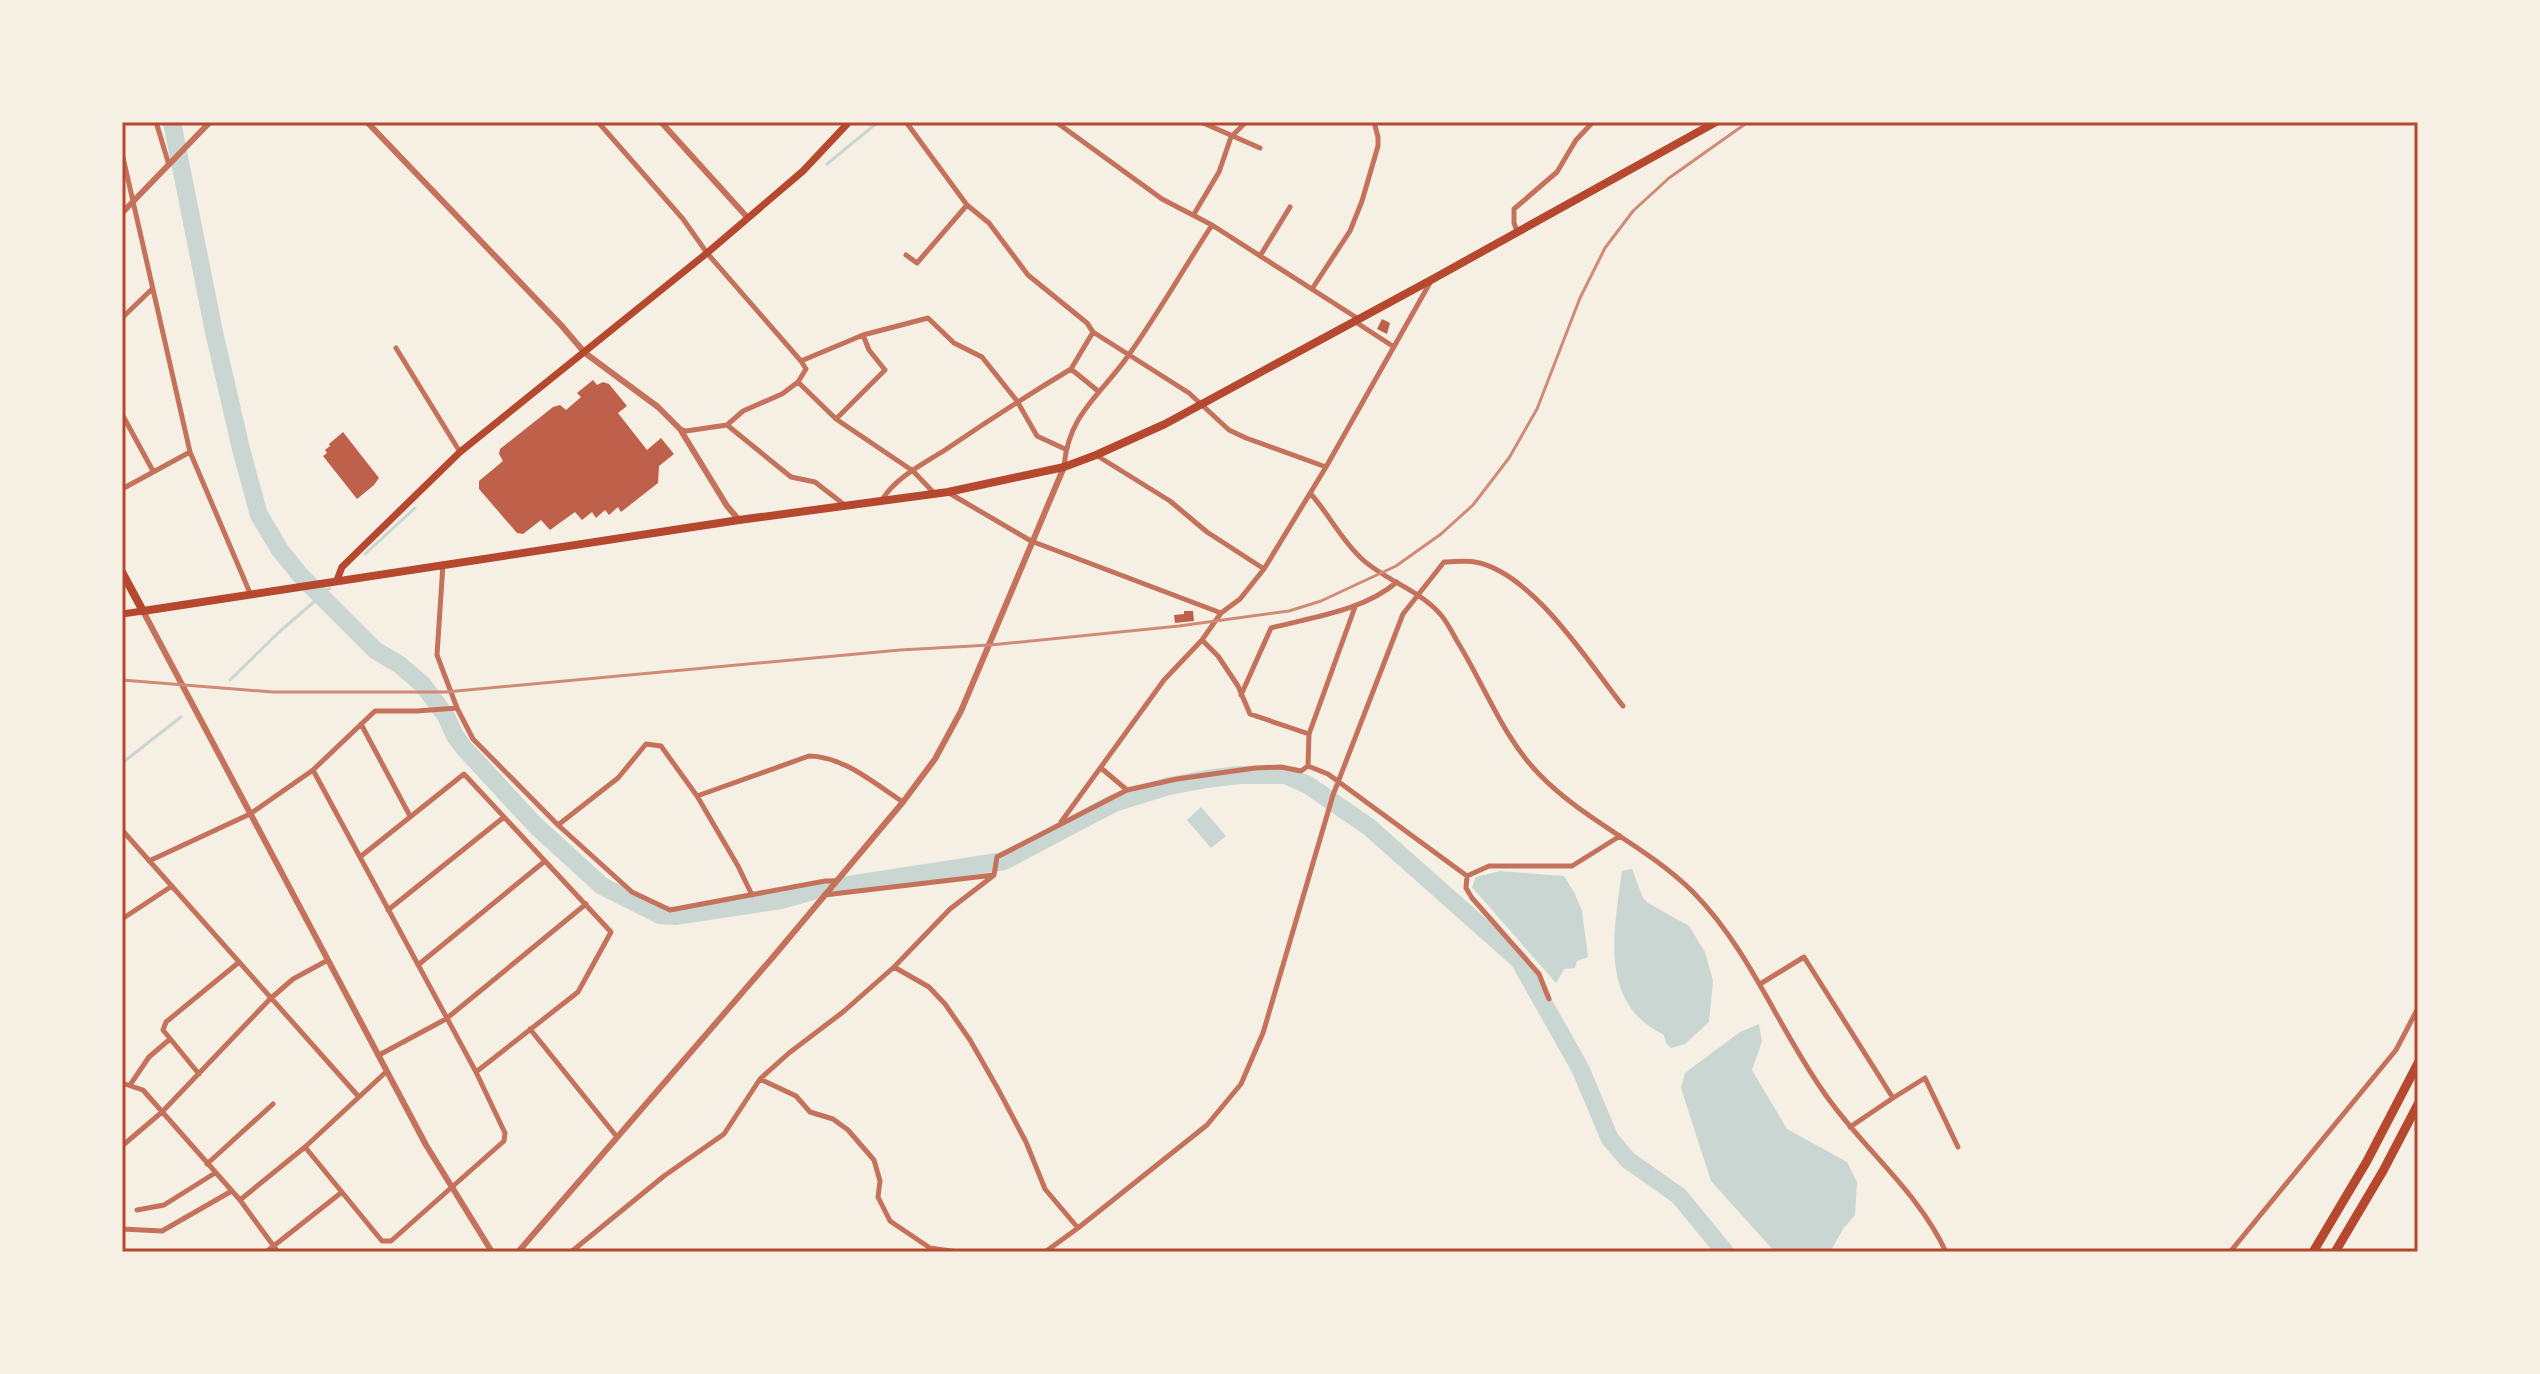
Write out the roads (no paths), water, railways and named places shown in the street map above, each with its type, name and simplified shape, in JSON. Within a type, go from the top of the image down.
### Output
[{"type":"highway","points":[[2313,1252],[2367,1161],[2418,1063]]},
{"type":"highway","points":[[2335,1252],[2418,1104]]},
{"type":"main road","points":[[334,581],[342,567],[460,452],[707,253],[803,171],[849,122]]},
{"type":"main road","points":[[122,614],[739,520],[948,492],[1064,467],[1165,424],[1716,122]]},
{"type":"main road","points":[[122,572],[143,611]]},
{"type":"street","points":[[156,122],[169,166]]},
{"type":"street","points":[[122,213],[210,122]]},
{"type":"street","points":[[367,122],[585,353],[658,407],[680,429],[727,506],[739,520]]},
{"type":"street","points":[[598,122],[683,219],[707,253],[806,369],[798,382],[782,394],[743,411],[727,425],[686,431],[680,429]]},
{"type":"street","points":[[661,122],[747,217]]},
{"type":"street","points":[[906,122],[967,205],[989,223],[1028,275],[1087,323],[1093,332],[1189,393],[1229,430],[1326,467]]},
{"type":"street","points":[[1056,122],[1162,199],[1212,225],[1312,289],[1394,347]]},
{"type":"street","points":[[1201,122],[1260,148]]},
{"type":"street","points":[[1194,214],[1219,172],[1231,137],[1246,122]]},
{"type":"street","points":[[1312,289],[1350,231],[1362,201],[1378,146],[1374,122]]},
{"type":"street","points":[[1517,231],[1514,209],[1557,172],[1576,140],[1593,122]]},
{"type":"street","points":[[122,153],[190,452],[250,593]]},
{"type":"street","points":[[906,255],[917,263],[967,205]]},
{"type":"street","points":[[1260,256],[1290,207]]},
{"type":"street","points":[[518,1252],[773,957],[903,802],[935,759],[961,711],[1064,467],[1065,449],[1072,428],[1129,355],[1212,225]]},
{"type":"street","points":[[1061,823],[1164,680],[1202,640],[1221,613],[1240,599],[1264,569],[1326,467],[1431,280]]},
{"type":"street","points":[[122,318],[152,289]]},
{"type":"street","points":[[801,361],[863,335],[928,318],[954,343],[982,357],[1017,401],[1037,436],[1065,449]]},
{"type":"street","points":[[882,501],[888,489],[913,471],[1017,401],[1071,369],[1093,332]]},
{"type":"street","points":[[836,419],[885,370],[869,350],[863,335]]},
{"type":"street","points":[[396,348],[460,452]]},
{"type":"street","points":[[1071,369],[1098,391]]},
{"type":"street","points":[[798,382],[836,419],[913,471],[935,494]]},
{"type":"street","points":[[122,414],[153,471]]},
{"type":"street","points":[[727,425],[791,477],[815,482],[846,506]]},
{"type":"street","points":[[122,489],[190,452]]},
{"type":"street","points":[[1096,455],[1170,501],[1207,532],[1264,569]]},
{"type":"street","points":[[948,492],[1031,541],[1221,613]]},
{"type":"street","points":[[1310,493],[1363,560],[1417,594],[1441,614],[1510,739],[1540,775],[1567,799],[1661,862],[1727,932],[1823,1092],[1920,1208],[1946,1252]]},
{"type":"street","points":[[1045,1252],[1052,1250],[1207,1125],[1241,1084],[1263,1033],[1337,783],[1403,614],[1444,562],[1474,562],[1491,567],[1524,586],[1546,608],[1623,706]]},
{"type":"street","points":[[443,564],[437,655],[457,708],[473,739],[558,825],[632,892],[670,910],[836,881]]},
{"type":"street","points":[[1241,695],[1271,628],[1355,606],[1387,591],[1397,582]]},
{"type":"street","points":[[1308,766],[1309,734],[1355,606]]},
{"type":"street","points":[[143,611],[387,1071],[452,1189],[492,1252]]},
{"type":"street","points":[[1202,640],[1218,656],[1238,686],[1250,714],[1309,734]]},
{"type":"street","points":[[149,861],[250,814],[313,770],[375,711],[457,708]]},
{"type":"street","points":[[361,724],[410,816]]},
{"type":"street","points":[[558,825],[618,778],[646,744],[661,746],[697,796],[752,895]]},
{"type":"street","points":[[697,796],[809,756],[825,756],[903,802]]},
{"type":"street","points":[[1308,766],[1328,774],[1467,876]]},
{"type":"street","points":[[571,1252],[664,1176],[724,1134],[760,1079],[843,1012],[894,967],[950,909],[994,875],[997,857],[1127,790],[1222,772],[1281,767],[1301,771],[1308,766]]},
{"type":"street","points":[[1101,768],[1127,790]]},
{"type":"street","points":[[305,1147],[382,1241],[391,1241],[504,1141],[505,1133],[476,1072],[313,770]]},
{"type":"street","points":[[360,857],[464,774],[611,932],[578,992],[476,1072]]},
{"type":"street","points":[[388,910],[504,817]]},
{"type":"street","points":[[122,830],[359,1097]]},
{"type":"street","points":[[1467,876],[1489,866],[1572,866],[1620,836]]},
{"type":"street","points":[[418,965],[545,861]]},
{"type":"street","points":[[823,895],[994,875]]},
{"type":"street","points":[[1467,876],[1466,888],[1472,898],[1539,974],[1549,999]]},
{"type":"street","points":[[122,919],[172,886]]},
{"type":"street","points":[[379,1055],[446,1019],[586,904]]},
{"type":"street","points":[[1760,984],[1804,957],[1893,1098]]},
{"type":"street","points":[[122,1146],[162,1112],[270,999],[293,979],[328,960]]},
{"type":"street","points":[[199,1074],[163,1030],[166,1022],[238,963]]},
{"type":"street","points":[[894,967],[929,987],[945,1004],[970,1040],[1026,1142],[1045,1189],[1078,1228]]},
{"type":"street","points":[[2230,1252],[2396,1050],[2418,1008]]},
{"type":"street","points":[[530,1029],[617,1137]]},
{"type":"street","points":[[130,1085],[149,1057],[170,1039]]},
{"type":"street","points":[[240,1200],[305,1147],[387,1071]]},
{"type":"street","points":[[1850,1127],[1925,1078],[1958,1147]]},
{"type":"street","points":[[760,1079],[796,1096],[810,1112],[833,1119],[848,1130],[874,1160],[880,1181],[878,1197],[890,1221],[930,1248],[958,1252]]},
{"type":"street","points":[[122,1083],[143,1090],[240,1200],[278,1252]]},
{"type":"street","points":[[207,1164],[273,1104]]},
{"type":"street","points":[[137,1210],[164,1205],[215,1173]]},
{"type":"street","points":[[122,1229],[162,1231],[230,1192]]},
{"type":"street","points":[[266,1252],[342,1192]]},
{"type":"waterway","points":[[172,122],[214,332],[259,515],[280,550],[300,575],[375,650],[400,665],[423,685],[464,748],[535,825],[602,886],[660,915],[675,916],[781,900],[816,890],[1004,861],[1114,803],[1169,786],[1239,775],[1285,775],[1308,785],[1369,827],[1519,960],[1580,1068],[1610,1139],[1628,1160],[1679,1196],[1725,1252]]},
{"type":"waterway","points":[[827,164],[878,122]]},
{"type":"waterway","points":[[365,554],[415,508]]},
{"type":"waterway","points":[[230,680],[330,588]]},
{"type":"waterway","points":[[122,763],[181,717]]},
{"type":"railway","points":[[122,680],[273,692],[446,692],[1179,626],[1289,611],[1321,601],[1396,566],[1441,534],[1473,505],[1509,458],[1537,409],[1580,298],[1605,248],[1633,211],[1669,178],[1748,122]]}]
